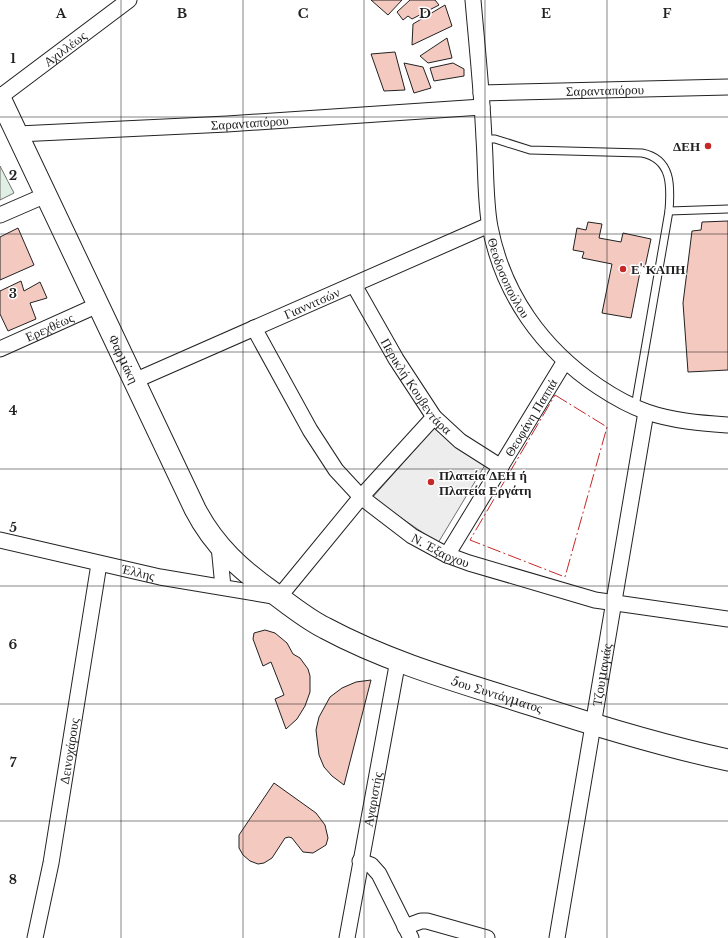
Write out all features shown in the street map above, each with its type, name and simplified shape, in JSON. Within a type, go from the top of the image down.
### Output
[{"type":"street","name":"Αχιλλέως","points":[[0,98],[129,0]]},
{"type":"street","name":"Θεοδοσοπούλου","points":[[474,0],[482,100],[489,225],[497,256],[512,291],[538,333],[564,362],[611,394],[640,409],[685,420],[728,424]]},
{"type":"street","name":"Σαρανταπόρου","points":[[18,134],[227,124],[482,100],[728,87]]},
{"type":"street","name":"Φαρμάκη","points":[[0,98],[200,519],[219,546],[249,575],[279,597]]},
{"type":"street","points":[[0,215],[46,195]]},
{"type":"street","name":"Γιαννιτσών","points":[[134,381],[489,225]]},
{"type":"street","name":"Περικλή Κουβεντάρα","points":[[354,285],[396,359],[434,417],[460,441],[501,467]]},
{"type":"street","name":"Ερεχθέως","points":[[0,349],[98,305]]},
{"type":"street","name":"Ν. Έξαρχου","points":[[254,328],[327,457],[346,482],[361,497],[412,536],[447,555],[508,575],[614,604],[728,620]]},
{"type":"street","name":"Θεοφάνη Παππά","points":[[447,555],[564,362]]},
{"type":"street","name":"Τζουμαγιάς","points":[[557,938],[614,604],[640,409]]},
{"type":"street","points":[[279,597],[361,497],[434,417]]},
{"type":"street","name":"Έλλης","points":[[0,540],[160,577],[279,597]]},
{"type":"street","points":[[219,546],[223,587]]},
{"type":"street","name":"Δεινοχάρους","points":[[35,938],[51,863],[99,564]]},
{"type":"street","name":"5ου Συντάγματος","points":[[279,597],[325,628],[398,660],[594,725],[728,760]]},
{"type":"street","name":"Αγαριστής","points":[[347,938],[398,660]]},
{"type":"street","points":[[360,861],[371,864],[374,868],[408,933],[421,921],[427,921],[487,938]]},
{"type":"lane","points":[[484,139],[500,140],[530,150],[642,153],[659,159],[666,170],[670,195],[669,211],[640,409]]},
{"type":"lane","points":[[669,211],[728,209]]},
{"type":"green space","points":[[0,166],[14,193],[0,200]]},
{"type":"shaded area","name":"Πλατεία ΔΕΗ ή Πλατεία Εργάτη","points":[[435,427],[485,465],[438,543],[372,498]]},
{"type":"building","points":[[371,0],[402,0],[388,15]]},
{"type":"building","points":[[410,0],[435,0],[439,5],[412,19],[408,16],[403,20],[397,12]]},
{"type":"building","points":[[445,5],[452,26],[412,45],[413,24]]},
{"type":"building","points":[[447,38],[452,58],[428,63],[420,56]]},
{"type":"building","points":[[395,52],[405,90],[384,91],[371,54]]},
{"type":"building","points":[[404,63],[423,67],[431,88],[414,93]]},
{"type":"building","points":[[453,63],[464,69],[464,76],[434,81],[430,68]]},
{"type":"building","points":[[728,221],[728,370],[688,372],[683,303],[692,231],[701,230],[702,222]]},
{"type":"building","name":"Ε' ΚΑΠΗ","points":[[588,222],[602,224],[599,238],[621,242],[623,233],[651,239],[645,267],[636,265],[635,271],[640,272],[631,318],[602,313],[612,264],[582,258],[584,252],[573,250],[577,228],[586,230]]},
{"type":"building","points":[[18,228],[34,265],[0,280],[0,237]]},
{"type":"building","points":[[21,281],[24,291],[40,282],[47,298],[30,303],[36,319],[8,331],[0,314],[0,291]]},
{"type":"building","points":[[265,630],[275,633],[287,643],[293,654],[300,658],[308,669],[310,676],[310,692],[305,706],[297,719],[286,729],[275,699],[284,695],[271,662],[263,666],[253,639],[254,633]]},
{"type":"building","points":[[371,680],[344,785],[332,776],[324,767],[319,755],[316,730],[319,717],[330,697],[342,688],[356,682]]},
{"type":"building","points":[[274,783],[316,813],[325,825],[328,838],[326,845],[313,853],[303,852],[292,838],[285,838],[272,858],[264,863],[258,864],[250,861],[243,855],[239,848],[239,835]]},
{"type":"power","points":[[555,395],[607,427],[565,577],[470,540],[555,395]]},
{"type":"place","name":"ΔΕΗ","points":[[708,146]]},
{"type":"place","name":"Ε' ΚΑΠΗ","points":[[623,269]]},
{"type":"place","name":"Πλατεία ΔΕΗ ή Πλατεία Εργάτη","points":[[431,482]]}]
